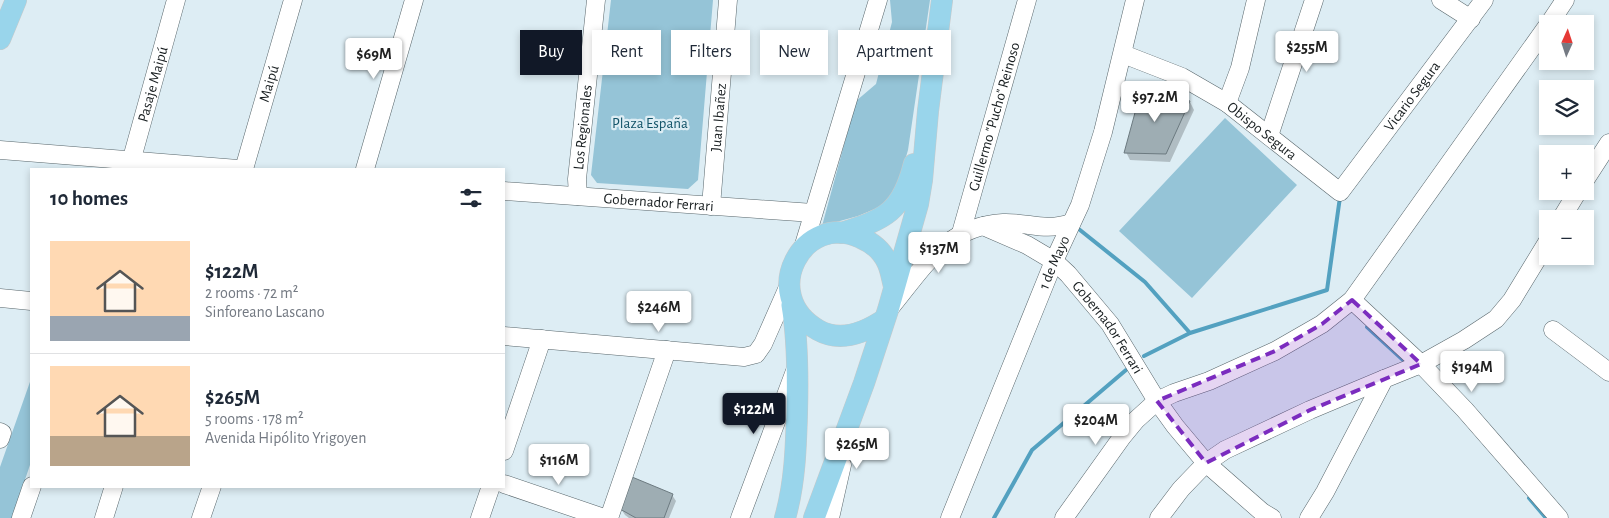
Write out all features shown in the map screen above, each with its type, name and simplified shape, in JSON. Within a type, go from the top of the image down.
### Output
[{"type":"main road","points":[[814,518],[854,414],[887,314],[918,204],[942,0]]},
{"type":"main road","points":[[0,39],[8,13]]},
{"type":"main road","points":[[785,518],[793,480],[798,364],[796,326],[789,291],[792,265],[803,248],[816,238],[866,225],[890,212],[903,197],[928,111]]},
{"type":"main road","points":[[841,233],[856,235],[880,251],[888,264],[894,286]]},
{"type":"main road","points":[[789,291],[797,312],[808,324],[822,332],[838,336],[855,335],[870,330],[887,314]]},
{"type":"street","name":"Pasaje Maipú","points":[[130,165],[176,0]]},
{"type":"street","name":"Maipú","points":[[244,168],[293,0]]},
{"type":"street","points":[[365,168],[414,0]]},
{"type":"street","name":"Los Regionales","points":[[578,196],[577,179],[596,0]]},
{"type":"street","name":"Juan Ibañez","points":[[711,206],[728,0]]},
{"type":"street","points":[[803,248],[878,0]]},
{"type":"street","name":"Guillermo \"Pucho\" Reinoso","points":[[961,233],[1027,0]]},
{"type":"street","name":"1 de Mayo","points":[[950,518],[1054,261],[1080,205],[1123,54],[1135,0]]},
{"type":"street","points":[[1227,103],[1240,68],[1256,0]]},
{"type":"street","points":[[1269,136],[1314,0]]},
{"type":"street","points":[[1441,0],[1471,19]]},
{"type":"street","name":"Vicario Segura","points":[[1340,192],[1484,0]]},
{"type":"street","points":[[1554,15],[1565,0]]},
{"type":"street","points":[[1064,518],[1122,437],[1136,420],[1157,402],[1174,393],[1209,381],[1275,351],[1322,324],[1352,300],[1539,37]]},
{"type":"street","name":"Obispo Segura","points":[[1123,54],[1182,77],[1227,103],[1340,192]]},
{"type":"street","points":[[1594,166],[1609,143]]},
{"type":"street","points":[[0,150],[130,165],[211,168]]},
{"type":"street","name":"Gobernador Ferrari","points":[[505,191],[813,213]]},
{"type":"street","points":[[887,314],[933,256],[950,239],[961,233],[983,226],[1003,223],[1050,228],[1071,223]]},
{"type":"street","name":"Gobernador Ferrari","points":[[983,226],[1027,245],[1054,261],[1068,274],[1110,324],[1157,402],[1175,426],[1206,463],[1262,512],[1272,518]]},
{"type":"street","points":[[1159,518],[1181,489],[1206,463],[1225,450],[1277,425],[1421,364],[1464,340],[1496,319],[1512,300],[1539,256]]},
{"type":"street","points":[[505,336],[744,357],[756,354],[763,344],[789,291]]},
{"type":"street","points":[[0,298],[30,301]]},
{"type":"street","points":[[1352,300],[1421,364],[1465,410],[1559,518]]},
{"type":"street","points":[[1553,330],[1609,372]]},
{"type":"street","points":[[505,448],[542,339]]},
{"type":"street","points":[[609,518],[667,350]]},
{"type":"street","points":[[740,518],[798,364]]},
{"type":"street","points":[[1309,518],[1325,492],[1384,379]]},
{"type":"street","points":[[830,518],[854,414]]},
{"type":"street","points":[[505,484],[604,518]]},
{"type":"street","points":[[21,518],[31,488]]},
{"type":"street","points":[[104,518],[113,488]]},
{"type":"street","points":[[201,518],[211,488]]},
{"type":"street","points":[[480,518],[491,488]]},
{"type":"highlighted area","points":[[1352,300],[1421,364],[1310,410],[1206,463],[1157,401],[1275,351],[1322,324]]},
{"type":"green space","name":"Plaza España","points":[[611,0],[713,0],[710,30],[671,30],[671,75],[707,75],[698,180],[688,189],[597,183],[591,175],[602,75],[661,75],[661,30],[608,30]]},
{"type":"green space","points":[[890,0],[930,0],[926,30],[890,30],[892,22]]},
{"type":"green space","points":[[878,75],[919,75],[908,150],[898,185],[882,206],[858,216],[822,226],[856,101],[876,84]]},
{"type":"green space","points":[[1225,118],[1297,185],[1192,298],[1119,231]]},
{"type":"green space","points":[[30,382],[30,465],[12,518],[0,518],[0,467]]},
{"type":"building","points":[[1142,87],[1190,101],[1166,154],[1124,153]]},
{"type":"building","points":[[632,477],[673,494],[664,518],[636,518],[620,509]]},
{"type":"waterway","points":[[1144,356],[1190,333],[1327,290],[1340,197]]},
{"type":"waterway","points":[[1075,226],[1145,282],[1190,333]]},
{"type":"waterway","points":[[1367,327],[1403,360]]},
{"type":"waterway","points":[[994,518],[1032,450],[1126,370]]},
{"type":"waterway","points":[[1529,498],[1546,518]]}]
